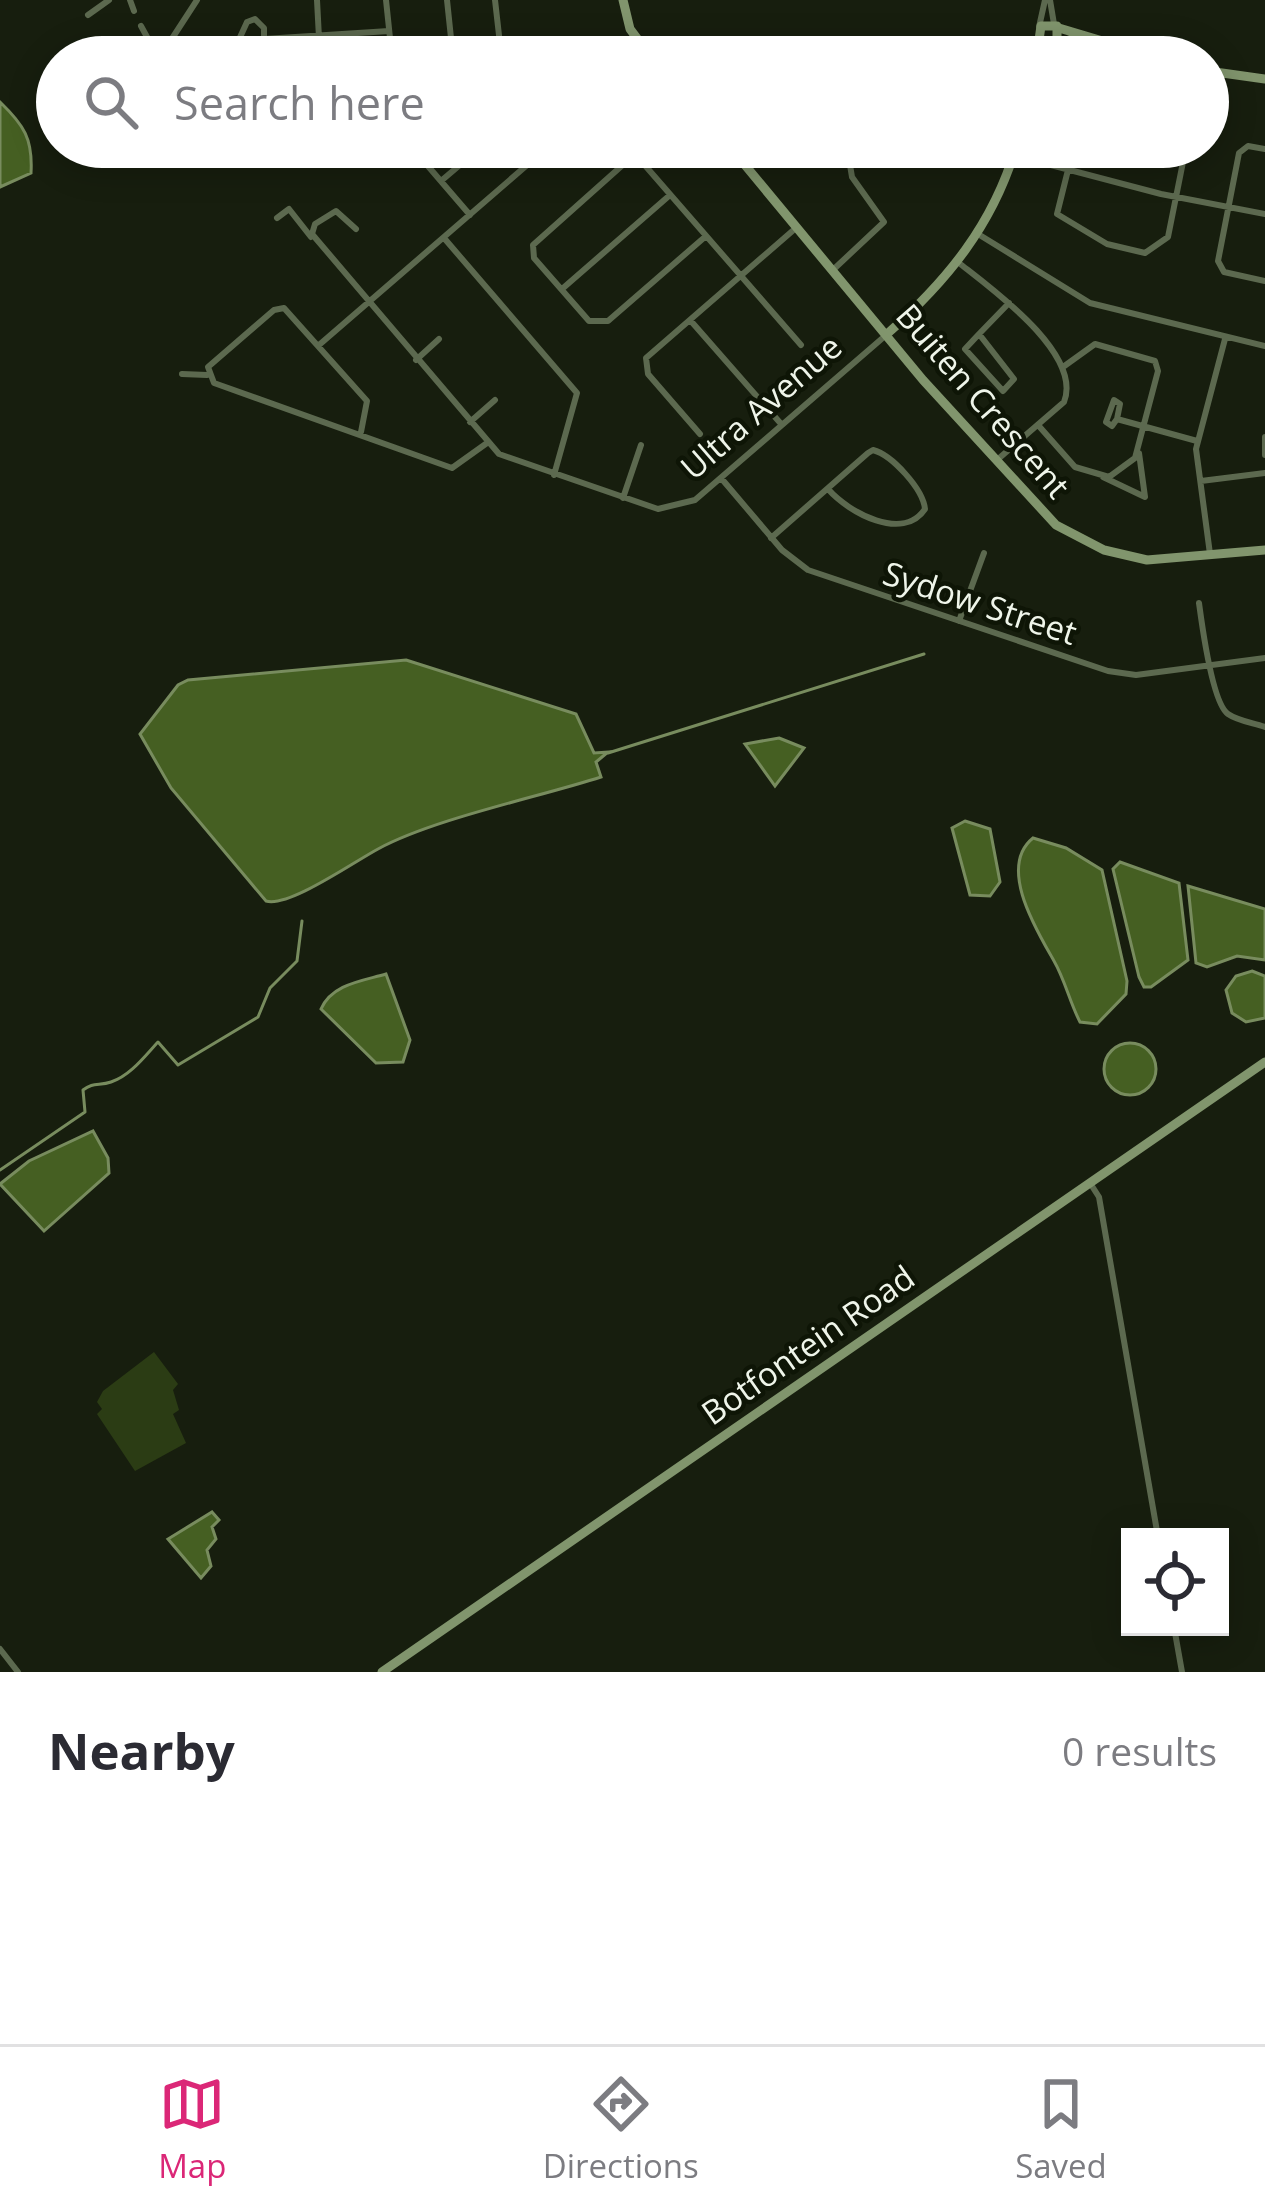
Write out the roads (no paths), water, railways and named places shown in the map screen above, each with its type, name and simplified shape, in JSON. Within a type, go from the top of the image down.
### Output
[{"type":"street","points":[[88,15],[109,0]]},
{"type":"street","points":[[130,0],[134,11]]},
{"type":"street","points":[[173,36],[197,0]]},
{"type":"street","points":[[317,0],[319,36]]},
{"type":"street","points":[[386,0],[390,36]]},
{"type":"street","points":[[447,0],[451,36]]},
{"type":"street","points":[[494,0],[499,36]]},
{"type":"street","points":[[623,0],[635,36]]},
{"type":"street","points":[[1047,0],[1057,36]]},
{"type":"street","points":[[1038,35],[1047,0]]},
{"type":"street","points":[[242,36],[250,20],[262,23],[264,36]]},
{"type":"street","points":[[141,26],[147,36]]},
{"type":"street","points":[[1038,35],[1057,26],[1083,36]]},
{"type":"street","points":[[339,36],[389,31]]},
{"type":"street","points":[[1229,74],[1265,79]]},
{"type":"street","points":[[1265,149],[1248,146],[1239,153],[1219,267],[1265,281]]},
{"type":"street","points":[[432,168],[470,215]]},
{"type":"street","points":[[441,182],[457,168]]},
{"type":"street","points":[[319,345],[524,168]]},
{"type":"street","points":[[619,168],[533,245],[534,258],[589,321],[602,324],[706,236]]},
{"type":"street","points":[[647,168],[801,346]]},
{"type":"street","name":"Buiten Crescent","points":[[754,168],[887,334],[1041,513],[1078,538],[1147,560],[1265,550]]},
{"type":"street","points":[[835,268],[884,221],[850,168]]},
{"type":"street","name":"Ultra Avenue","points":[[277,218],[291,210],[416,361],[506,459],[623,498],[677,509],[721,478],[887,334],[958,263],[978,235],[1008,168]]},
{"type":"street","points":[[1062,168],[1176,198],[1265,214]]},
{"type":"street","points":[[1068,170],[1057,214],[1117,247],[1145,253],[1166,239],[1182,168]]},
{"type":"street","points":[[562,289],[670,195]]},
{"type":"street","points":[[313,240],[315,224],[336,211],[356,229]]},
{"type":"street","points":[[700,434],[645,368],[648,356],[798,226]]},
{"type":"street","points":[[978,235],[1085,301],[1265,346]]},
{"type":"street","points":[[444,238],[577,393],[554,475]]},
{"type":"street","points":[[958,263],[1010,303],[1063,367],[1065,399],[995,462]]},
{"type":"street","points":[[979,334],[1014,379],[1003,391],[965,349],[979,334],[1010,303]]},
{"type":"street","points":[[208,375],[212,361],[279,307],[368,403],[361,432]]},
{"type":"street","points":[[690,320],[782,425]]},
{"type":"street","points":[[416,361],[439,339]]},
{"type":"street","points":[[1210,558],[1197,441],[1225,339]]},
{"type":"street","points":[[1063,367],[1095,344],[1153,359],[1158,371],[1137,450],[1130,463],[1103,477]]},
{"type":"street","points":[[182,374],[208,375]]},
{"type":"street","points":[[208,375],[214,383],[452,468],[488,443]]},
{"type":"street","points":[[470,423],[494,400]]},
{"type":"street","points":[[1117,419],[1197,441]]},
{"type":"street","points":[[1038,425],[1075,467],[1145,497],[1143,462],[1137,450]]},
{"type":"street","points":[[1265,437],[1265,455]]},
{"type":"street","points":[[623,498],[641,446]]},
{"type":"street","points":[[771,538],[828,488],[868,453],[880,450],[923,497],[925,509],[916,522],[903,526],[845,507],[828,488]]},
{"type":"street","points":[[1201,481],[1265,473]]},
{"type":"street","name":"Sydow Street","points":[[721,478],[771,538],[808,570],[959,621],[1121,674],[1265,658]]},
{"type":"street","points":[[959,621],[984,553]]},
{"type":"street","points":[[1198,603],[1223,710],[1265,727]]},
{"type":"street","name":"Botfontein Road","points":[[382,1672],[1265,1062]]},
{"type":"street","points":[[1090,1183],[1099,1197],[1156,1528]]},
{"type":"street","points":[[1176,1636],[1182,1672]]},
{"type":"street","points":[[0,1649],[18,1672]]},
{"type":"waterway","points":[[608,753],[924,654]]},
{"type":"waterway","points":[[0,1170],[85,1112],[83,1090],[125,1075],[158,1042],[178,1065],[258,1017],[270,988],[297,961],[302,921]]}]
